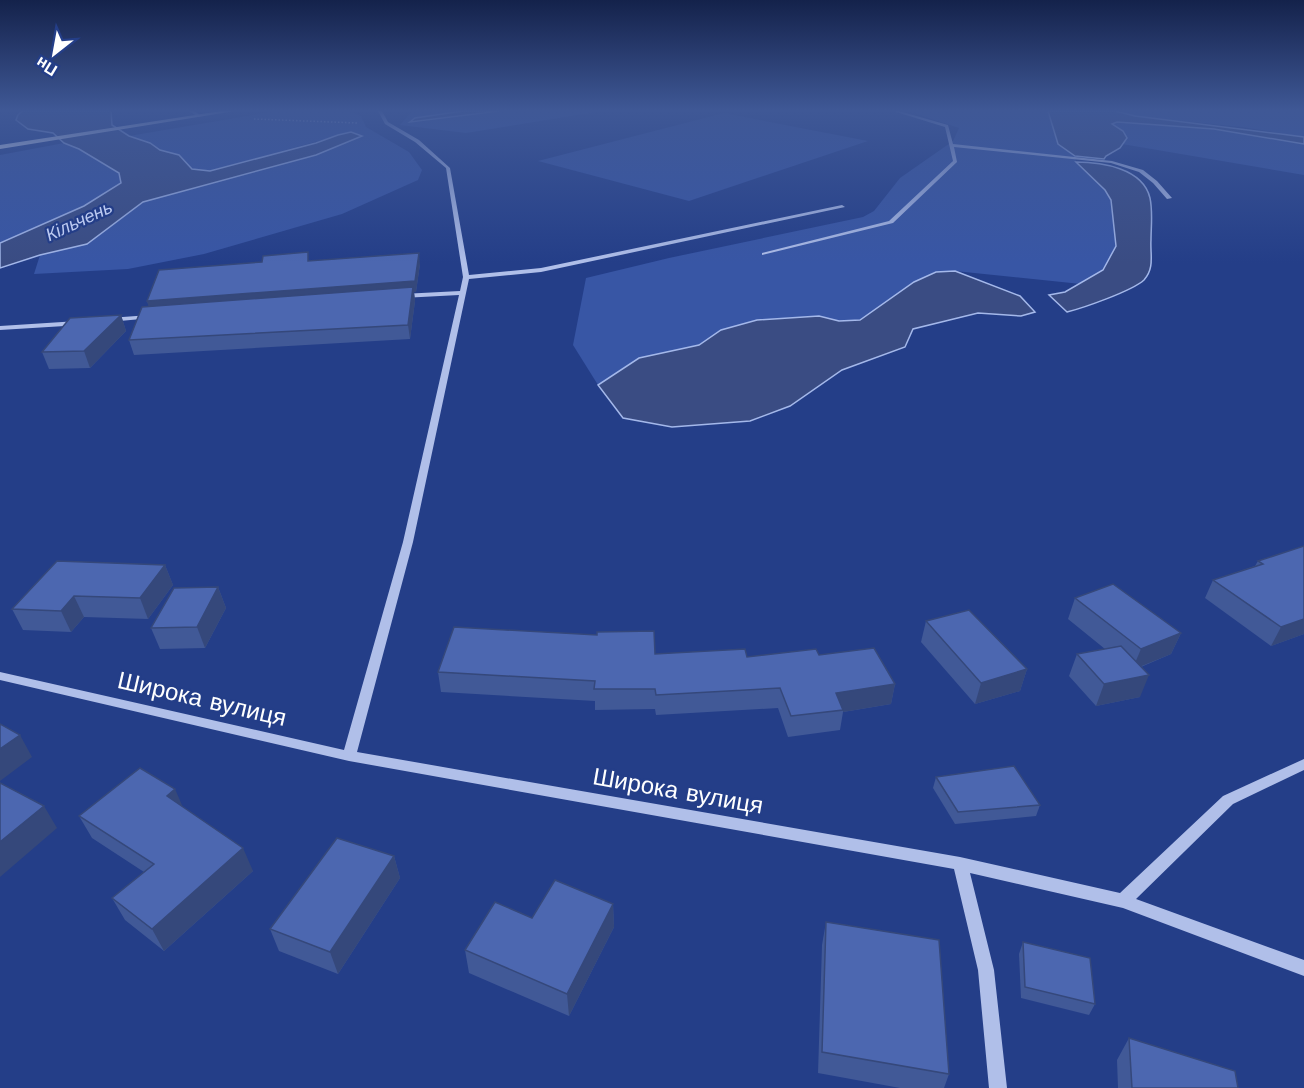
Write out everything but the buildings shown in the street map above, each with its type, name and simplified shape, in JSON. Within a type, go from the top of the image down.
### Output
[{"type":"street","points":[[349,756],[408,542],[466,277],[448,168],[441,162]]},
{"type":"street","points":[[764,254],[891,222],[954,162]]},
{"type":"street","points":[[1110,162],[1141,171],[1169,198]]},
{"type":"street","points":[[466,277],[542,270],[842,207]]},
{"type":"street","points":[[398,297],[462,293]]},
{"type":"street","points":[[96,322],[154,317]]},
{"type":"street","points":[[0,328],[84,322]]},
{"type":"street","name":"Широка вулиця","points":[[0,676],[349,756],[960,864],[1123,901],[1304,969]]},
{"type":"street","points":[[1123,901],[1228,800],[1304,764]]},
{"type":"street","points":[[960,864],[986,970],[998,1088]]},
{"type":"shaded area","points":[[0,162],[100,162],[119,173],[121,183],[84,206],[0,243]]},
{"type":"shaded area","points":[[185,162],[243,162],[210,171],[192,169]]},
{"type":"shaded area","points":[[291,162],[416,162],[422,170],[418,180],[342,214],[204,254],[128,269],[34,274],[40,255],[87,244],[143,202]]},
{"type":"shaded area","points":[[541,162],[806,162],[689,201]]},
{"type":"shaded area","points":[[923,162],[1076,162],[1105,190],[1111,200],[1116,246],[1103,270],[1081,284],[955,271],[936,272],[914,282],[860,320],[839,321],[819,316],[757,320],[721,330],[699,345],[639,358],[598,385],[573,345],[586,278],[863,217],[874,211],[900,178]]},
{"type":"shaded area","points":[[1226,162],[1304,162],[1304,175]]},
{"type":"water","name":"Кільчень","points":[[100,162],[185,162],[192,169],[210,171],[245,162],[291,162],[143,202],[87,244],[40,255],[0,268],[0,243],[84,206],[121,183],[119,173]]},
{"type":"water","points":[[1076,162],[1097,163],[1120,169],[1130,173],[1146,188],[1151,209],[1151,261],[1150,271],[1138,284],[1107,299],[1067,312],[1049,295],[1065,292],[1103,270],[1116,246],[1111,200],[1105,190]]},
{"type":"water","points":[[955,271],[1020,296],[1035,312],[1021,316],[978,313],[913,329],[905,347],[842,370],[790,406],[750,421],[672,427],[623,418],[598,385],[639,358],[699,345],[721,330],[757,320],[819,316],[839,321],[860,320],[914,282],[936,272]]}]
